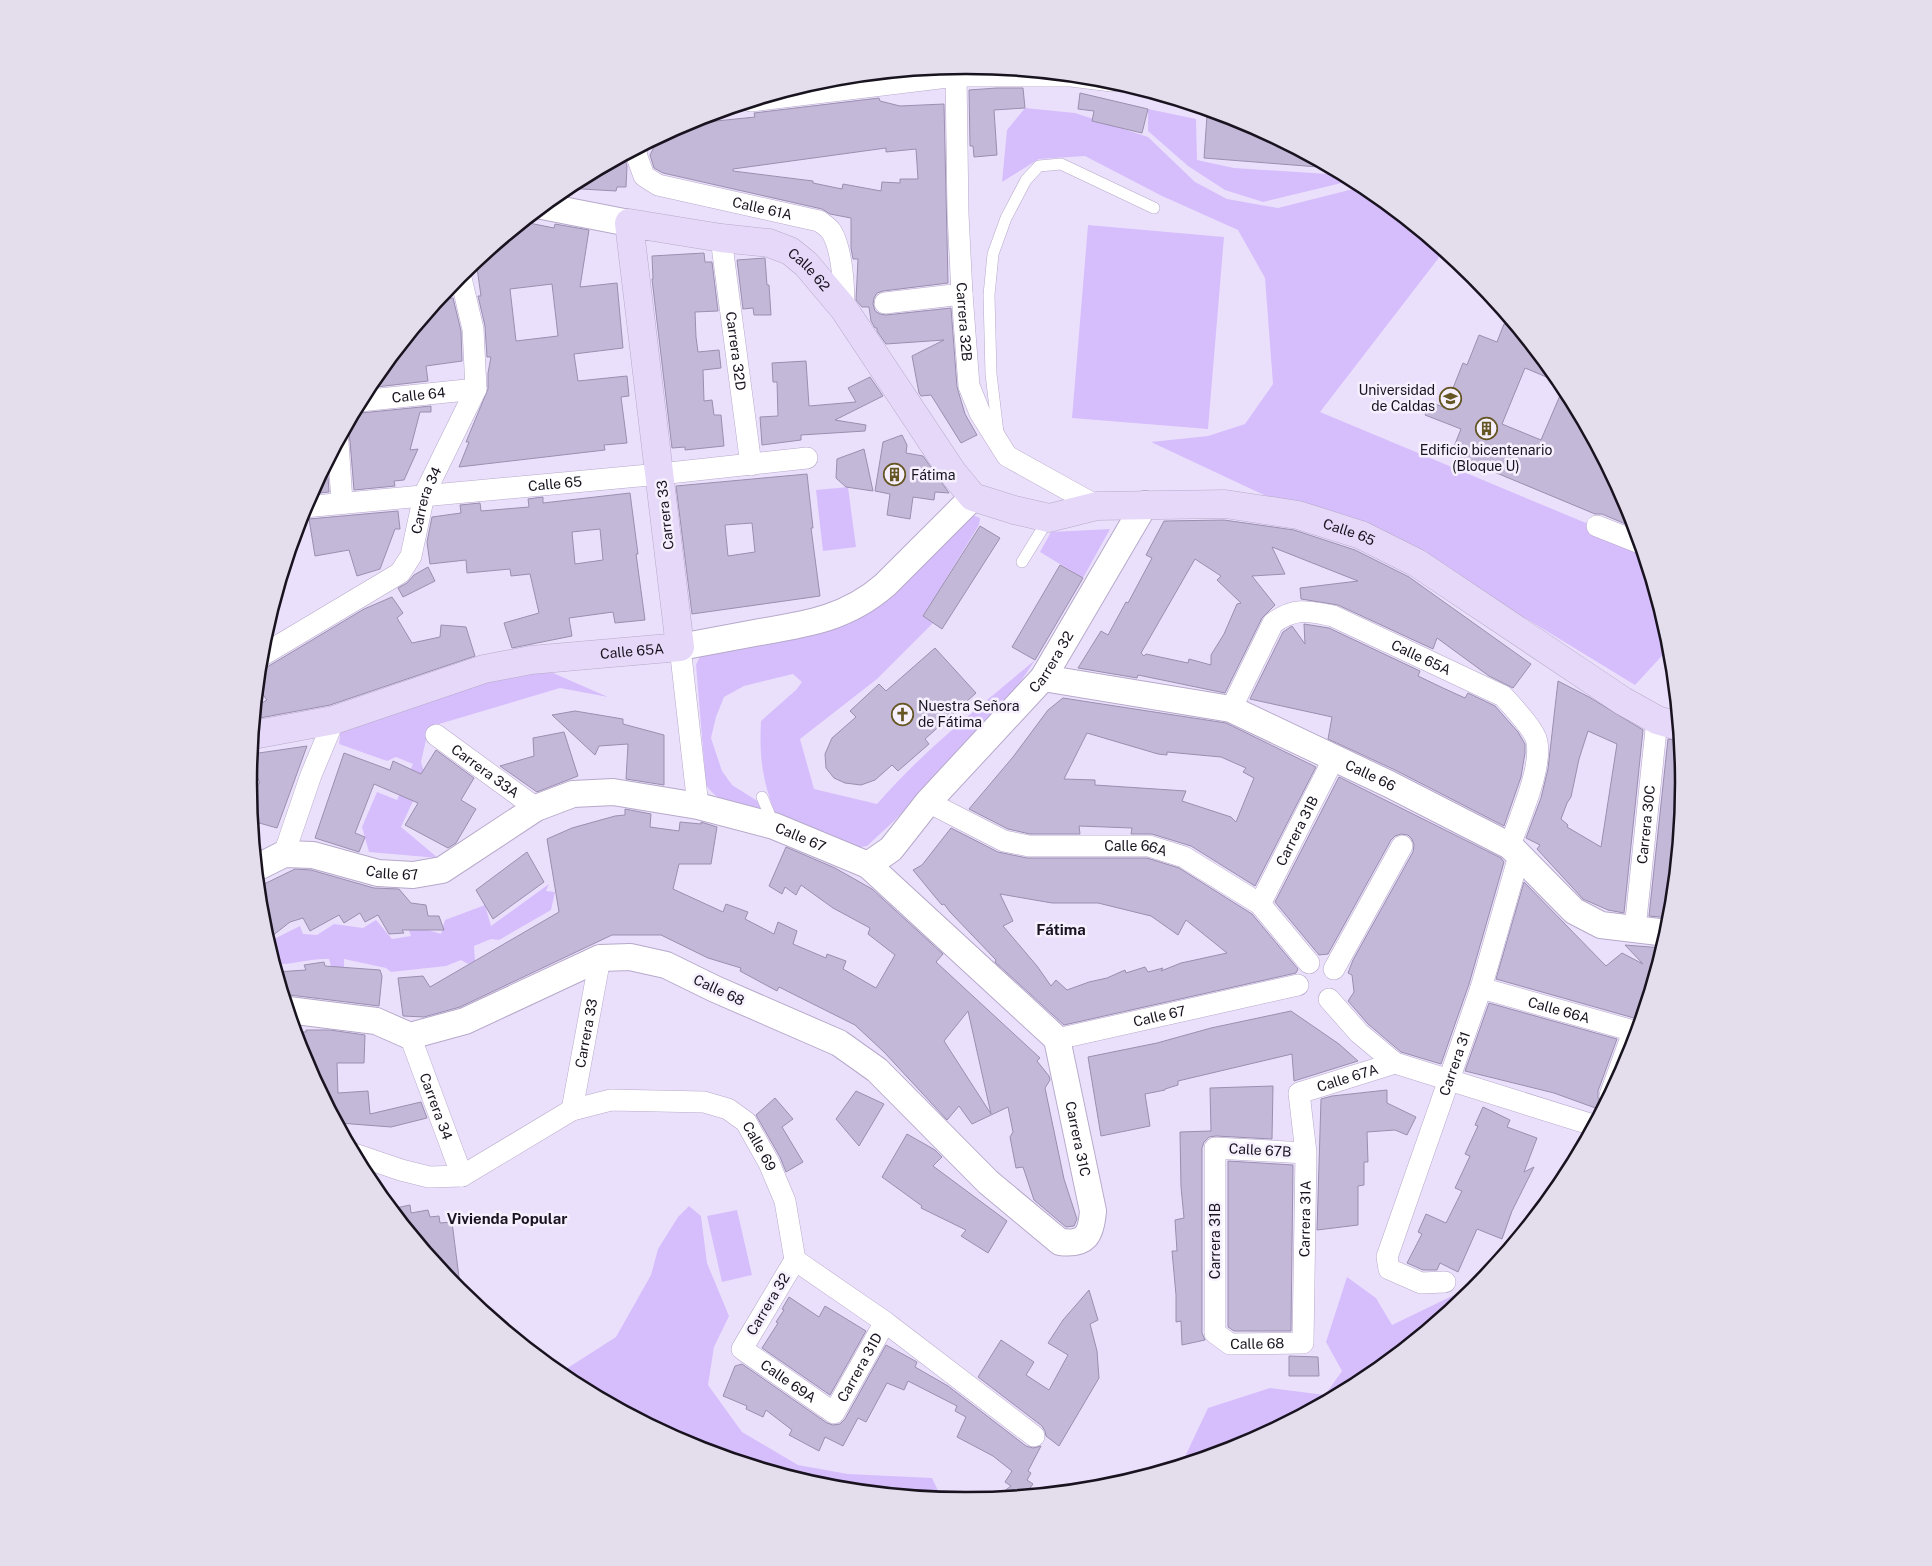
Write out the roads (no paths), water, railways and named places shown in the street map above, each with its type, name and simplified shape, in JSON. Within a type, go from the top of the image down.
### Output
[{"type":"main road","name":"Calle 62","points":[[629,223],[721,238],[769,243],[790,251],[806,264],[844,309],[953,473],[973,497]]},
{"type":"main road","name":"Carrera 33","points":[[629,223],[680,647]]},
{"type":"main road","name":"Calle 65","points":[[973,497],[1014,510],[1049,518],[1097,506],[1225,504],[1298,515],[1361,535],[1417,564],[1623,701],[1668,723]]},
{"type":"main road","name":"Calle 65A","points":[[258,734],[334,720],[484,669],[531,660],[680,647]]},
{"type":"street","points":[[782,98],[956,76],[1021,76]]},
{"type":"street","name":"Carrera 32B","points":[[956,76],[958,214],[969,386],[980,413],[1007,456],[1097,506]]},
{"type":"street","name":"Calle 61A","points":[[636,155],[644,176],[658,185],[819,221],[830,230],[837,244],[844,289],[844,309]]},
{"type":"street","name":"Calle 62","points":[[551,208],[629,223]]},
{"type":"street","name":"Carrera 32D","points":[[721,238],[751,465]]},
{"type":"street","name":"Carrera 34","points":[[269,651],[400,573],[411,556],[424,495],[476,389],[473,329],[458,287]]},
{"type":"street","points":[[885,303],[962,294]]},
{"type":"street","name":"Calle 64","points":[[369,400],[476,389]]},
{"type":"street","points":[[339,453],[342,502]]},
{"type":"street","name":"Calle 65","points":[[314,505],[660,474],[806,458]]},
{"type":"street","name":"Calle 65A","points":[[680,647],[814,622],[850,608],[870,597],[885,585],[973,497]]},
{"type":"street","name":"Carrera 32","points":[[868,865],[891,849],[928,802],[1043,678],[1145,504]]},
{"type":"street","points":[[1597,526],[1632,540]]},
{"type":"street","name":"Calle 65A","points":[[1231,708],[1274,623],[1286,614],[1309,611],[1333,616],[1503,696],[1522,717],[1537,741],[1536,768],[1515,851]]},
{"type":"street","name":"Carrera 33","points":[[680,647],[698,806]]},
{"type":"street","name":"Calle 66","points":[[1043,678],[1231,708],[1334,758],[1515,851],[1574,911],[1601,925],[1659,932]]},
{"type":"street","points":[[284,854],[311,775],[334,720]]},
{"type":"street","name":"Carrera 30C","points":[[1635,929],[1668,723]]},
{"type":"street","name":"Carrera 33A","points":[[436,734],[536,808]]},
{"type":"street","name":"Carrera 31B","points":[[1260,904],[1334,758]]},
{"type":"street","name":"Calle 67","points":[[262,865],[284,854],[313,855],[378,873],[413,874],[442,870],[536,808],[573,794],[613,792],[698,806],[774,826],[868,865],[1057,1039],[1298,985]]},
{"type":"street","name":"Calle 66A","points":[[928,802],[1004,841],[1029,846],[1149,846],[1184,857],[1260,904],[1309,963]]},
{"type":"street","points":[[1334,969],[1402,846]]},
{"type":"street","name":"Carrera 31","points":[[1445,1282],[1421,1283],[1389,1270],[1387,1256],[1481,988],[1515,851]]},
{"type":"street","name":"Calle 68","points":[[410,1036],[465,1021],[600,958],[630,957],[666,965],[715,989],[839,1043],[877,1070],[988,1182],[1060,1242],[1073,1243],[1086,1237]]},
{"type":"street","name":"Carrera 33","points":[[572,1110],[600,958]]},
{"type":"street","points":[[1323,962],[1334,969],[1339,981],[1334,994],[1329,999],[1323,1001],[1310,1000],[1300,991],[1298,985],[1300,972],[1309,963],[1323,962]]},
{"type":"street","name":"Calle 66A","points":[[1481,988],[1630,1031]]},
{"type":"street","points":[[1329,999],[1359,1033],[1396,1063],[1588,1123]]},
{"type":"street","points":[[294,1011],[376,1021],[410,1036]]},
{"type":"street","name":"Carrera 34","points":[[410,1036],[462,1176]]},
{"type":"street","name":"Carrera 31C","points":[[1057,1039],[1092,1211],[1092,1226],[1086,1237]]},
{"type":"street","name":"Calle 67A","points":[[1299,1093],[1396,1063]]},
{"type":"street","name":"Carrera 31A","points":[[1299,1093],[1306,1153],[1302,1343]]},
{"type":"street","name":"Calle 69","points":[[364,1157],[429,1177],[462,1176],[572,1110],[612,1100],[704,1102],[728,1109],[746,1122],[769,1163],[785,1201],[795,1260]]},
{"type":"street","name":"Carrera 31B","points":[[1215,1148],[1216,1334]]},
{"type":"street","name":"Calle 67B","points":[[1215,1148],[1306,1153]]},
{"type":"street","points":[[795,1260],[885,1322],[1034,1436]]},
{"type":"street","name":"Carrera 32","points":[[742,1349],[795,1260]]},
{"type":"street","name":"Carrera 31D","points":[[834,1413],[885,1322]]},
{"type":"street","name":"Calle 68","points":[[1216,1334],[1230,1344],[1302,1343]]},
{"type":"street","name":"Calle 69A","points":[[742,1349],[834,1413]]},
{"type":"lane","points":[[999,445],[992,374],[989,296],[993,254],[1006,218],[1026,180],[1040,166],[1061,164],[1154,208]]},
{"type":"lane","points":[[1022,562],[1049,518]]},
{"type":"lane","points":[[762,797],[774,826]]},
{"type":"place","name":"Universidad de Caldas","points":[[1451,398]]},
{"type":"place","name":"Edificio bicentenario (Bloque U)","points":[[1486,428]]},
{"type":"place","name":"Fátima","points":[[895,475]]},
{"type":"place","name":"Nuestra Señora de Fátima","points":[[902,714]]},
{"type":"district","name":"Fátima","points":[[1061,930]]},
{"type":"district","name":"Vivienda Popular","points":[[507,1219]]}]
